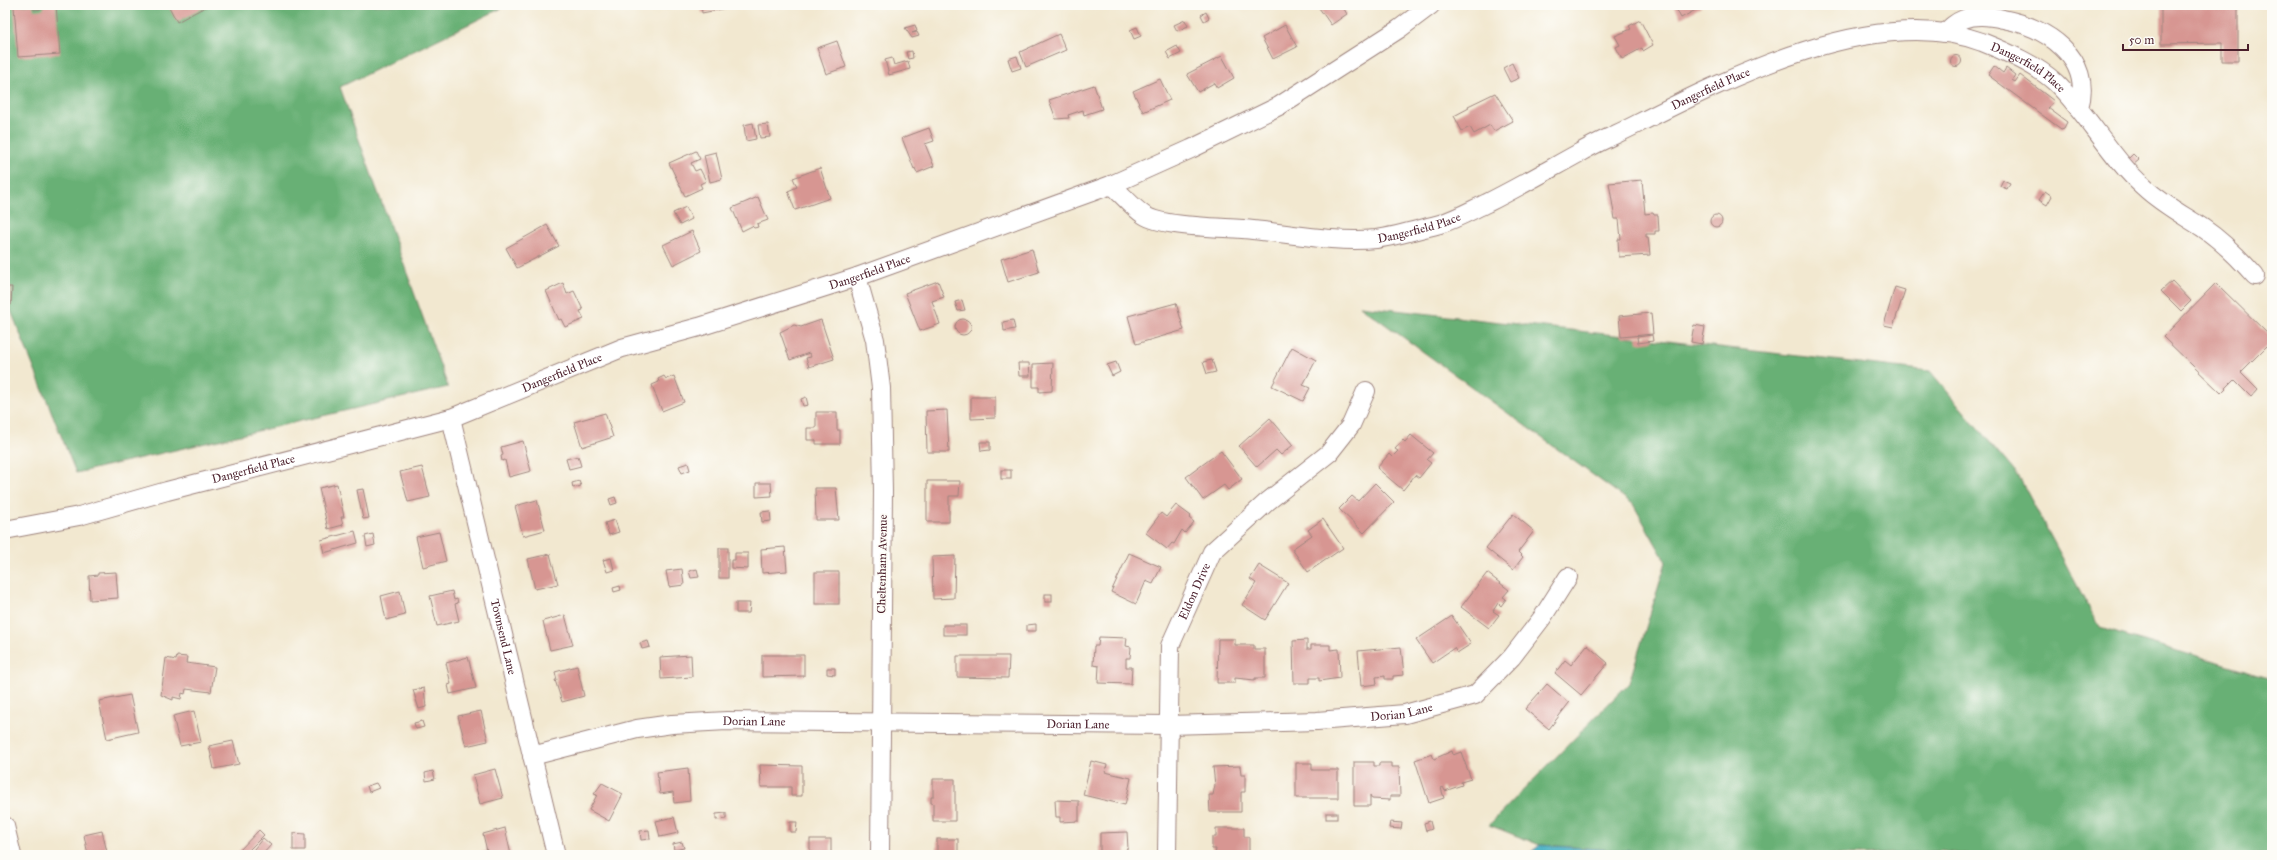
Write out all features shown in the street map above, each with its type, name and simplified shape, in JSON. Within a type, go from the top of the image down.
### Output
[{"type":"street","name":"Dangerfield Place","points":[[5,530],[79,516],[189,485],[451,418],[622,348],[706,324],[857,276],[1111,184],[1191,149],[1278,106],[1398,30],[1431,5]]},
{"type":"street","points":[[1945,33],[1956,23],[1977,16],[2017,21],[2047,34],[2069,55],[2079,72],[2082,86],[2079,108]]},
{"type":"street","name":"Dangerfield Place","points":[[1111,184],[1145,216],[1160,222],[1341,240],[1378,239],[1442,223],[1461,216],[1537,178],[1582,151],[1716,84],[1762,65],[1845,41],[1893,33],[1924,31],[1945,33],[1982,42],[2026,62],[2054,81],[2079,108],[2131,176],[2148,191],[2205,230],[2245,264],[2256,276]]},
{"type":"street","name":"Cheltenham Avenue","points":[[857,276],[875,340],[881,388],[883,484],[880,855]]},
{"type":"street","name":"Eldon Drive","points":[[1167,855],[1170,646],[1212,552],[1267,502],[1329,453],[1351,425],[1366,391]]},
{"type":"street","name":"Townsend Lane","points":[[451,418],[556,855]]},
{"type":"street","name":"Dorian Lane","points":[[532,756],[637,729],[672,724],[727,721],[1169,724],[1317,721],[1405,714],[1475,695],[1512,657],[1542,618],[1568,577]]},
{"type":"street","points":[[5,826],[12,855]]},
{"type":"green space","points":[[5,5],[508,5],[340,87],[448,387],[76,473],[5,296]]},
{"type":"green space","points":[[1360,306],[1930,371],[2019,477],[2100,628],[2272,679],[2272,855],[1968,855],[1942,851],[1867,855],[1686,855],[1540,845],[1489,825],[1629,683],[1666,562],[1633,504]]},
{"type":"water","points":[[1540,845],[1686,855],[1527,855]]},
{"type":"building","points":[[33,5],[34,10],[44,9],[44,5],[56,5],[60,54],[18,57],[14,6]]},
{"type":"building","points":[[168,5],[209,5],[177,22]]},
{"type":"building","points":[[701,5],[732,5],[732,7],[702,13]]},
{"type":"building","points":[[1317,5],[1350,5],[1344,9],[1347,14],[1331,25]]},
{"type":"building","points":[[1674,5],[1700,5],[1701,7],[1681,18]]},
{"type":"building","points":[[2161,5],[2238,5],[2238,61],[2222,61],[2222,43],[2161,44]]},
{"type":"building","points":[[1206,12],[1209,18],[1204,21],[1201,15]]},
{"type":"building","points":[[1185,20],[1188,26],[1177,31],[1174,25]]},
{"type":"building","points":[[1640,20],[1653,45],[1643,51],[1642,48],[1622,59],[1616,47],[1620,45],[1615,36],[1631,29],[1629,26]]},
{"type":"building","points":[[915,25],[917,31],[912,33],[917,32],[919,36],[912,38],[905,28]]},
{"type":"building","points":[[1285,25],[1297,47],[1273,59],[1262,38]]},
{"type":"building","points":[[1137,27],[1141,36],[1134,39],[1130,30]]},
{"type":"building","points":[[1059,34],[1066,50],[1026,67],[1020,52]]},
{"type":"building","points":[[837,41],[846,67],[826,74],[817,48]]},
{"type":"building","points":[[1177,46],[1181,53],[1170,59],[1166,52]]},
{"type":"building","points":[[912,51],[913,58],[908,59],[906,52]]},
{"type":"building","points":[[1017,56],[1021,68],[1012,71],[1008,59]]},
{"type":"building","points":[[1222,56],[1234,78],[1217,88],[1214,83],[1198,92],[1187,74]]},
{"type":"building","points":[[1954,56],[1958,56],[1960,57],[1960,65],[1954,66],[1951,63],[1951,59]]},
{"type":"building","points":[[892,58],[894,65],[908,61],[910,69],[889,75],[885,60]]},
{"type":"building","points":[[1512,63],[1519,78],[1510,82],[1503,68]]},
{"type":"building","points":[[1994,66],[2003,73],[2006,68],[2015,75],[2012,80],[2015,82],[2020,75],[2054,101],[2048,108],[2067,122],[2064,128],[2061,129],[1988,75]]},
{"type":"building","points":[[1160,79],[1170,100],[1143,112],[1133,91]]},
{"type":"building","points":[[1094,85],[1102,109],[1084,115],[1083,110],[1068,115],[1069,118],[1056,119],[1049,100]]},
{"type":"building","points":[[1495,93],[1513,121],[1494,131],[1490,125],[1474,134],[1470,127],[1462,131],[1454,116],[1469,108],[1468,106]]},
{"type":"building","points":[[753,123],[756,139],[746,141],[744,125]]},
{"type":"building","points":[[768,124],[770,137],[760,138],[758,125]]},
{"type":"building","points":[[929,128],[934,141],[925,144],[934,166],[917,173],[902,138]]},
{"type":"building","points":[[696,151],[700,159],[691,163],[695,171],[700,169],[706,181],[700,184],[702,188],[685,196],[669,163]]},
{"type":"building","points":[[716,152],[722,179],[710,182],[704,155]]},
{"type":"building","points":[[2133,154],[2139,160],[2133,165],[2128,159]]},
{"type":"building","points":[[820,168],[830,198],[795,210],[788,191],[797,187],[793,178]]},
{"type":"building","points":[[1642,180],[1645,214],[1653,213],[1654,215],[1658,215],[1659,231],[1655,231],[1655,234],[1646,234],[1646,237],[1648,237],[1650,255],[1619,257],[1618,239],[1621,239],[1619,219],[1615,219],[1609,183]]},
{"type":"building","points":[[2003,180],[2010,183],[2007,189],[2000,186]]},
{"type":"building","points":[[2045,191],[2052,196],[2047,205],[2039,200]]},
{"type":"building","points":[[758,197],[768,220],[757,224],[758,227],[754,228],[752,226],[742,231],[732,208]]},
{"type":"building","points":[[686,207],[692,219],[680,225],[673,213]]},
{"type":"building","points":[[1716,215],[1720,217],[1722,221],[1720,225],[1716,227],[1712,225],[1710,221],[1712,217]]},
{"type":"building","points":[[547,225],[559,246],[517,268],[506,248]]},
{"type":"building","points":[[692,231],[701,251],[673,265],[663,245]]},
{"type":"building","points":[[1032,249],[1039,272],[1008,282],[1001,259]]},
{"type":"building","points":[[938,281],[944,297],[932,301],[940,324],[920,331],[905,293]]},
{"type":"building","points":[[2172,281],[2191,301],[2181,311],[2161,291]]},
{"type":"building","points":[[563,283],[567,294],[574,291],[583,310],[580,311],[584,319],[565,327],[561,319],[559,320],[546,291]]},
{"type":"building","points":[[2216,283],[2272,338],[2272,341],[2241,372],[2258,389],[2251,397],[2234,380],[2221,393],[2163,337]]},
{"type":"building","points":[[7,287],[12,287],[11,305],[6,304]]},
{"type":"building","points":[[1895,287],[1905,290],[1893,327],[1884,325]]},
{"type":"building","points":[[962,300],[965,310],[958,311],[955,302]]},
{"type":"building","points":[[1176,303],[1184,330],[1136,344],[1128,316]]},
{"type":"building","points":[[1651,313],[1653,334],[1621,337],[1619,316]]},
{"type":"building","points":[[963,319],[970,324],[971,327],[966,334],[963,335],[956,330],[955,327],[960,320]]},
{"type":"building","points":[[821,320],[834,359],[809,367],[806,358],[811,357],[809,353],[790,360],[780,332],[794,325],[801,327]]},
{"type":"building","points":[[1013,320],[1015,329],[1004,331],[1003,322]]},
{"type":"building","points":[[1694,325],[1705,327],[1702,344],[1691,342]]},
{"type":"building","points":[[1652,335],[1653,341],[1638,343],[1637,337]]},
{"type":"building","points":[[1292,347],[1316,360],[1303,385],[1310,388],[1303,401],[1272,386]]},
{"type":"building","points":[[1212,360],[1216,372],[1207,374],[1203,362]]},
{"type":"building","points":[[1116,362],[1120,372],[1112,376],[1107,365]]},
{"type":"building","points":[[1018,363],[1029,363],[1030,376],[1019,376]]},
{"type":"building","points":[[1053,363],[1052,391],[1039,392],[1039,387],[1033,387],[1033,364]]},
{"type":"building","points":[[664,376],[666,379],[674,376],[684,402],[662,411],[652,385],[659,382],[658,379]]},
{"type":"building","points":[[806,397],[808,405],[803,406],[801,399]]},
{"type":"building","points":[[971,397],[995,397],[995,418],[971,419]]},
{"type":"building","points":[[947,410],[949,452],[927,452],[926,411]]},
{"type":"building","points":[[816,412],[837,412],[837,430],[840,430],[840,444],[816,444],[816,440],[807,440],[807,428],[816,428]]},
{"type":"building","points":[[605,413],[613,437],[582,447],[574,422]]},
{"type":"building","points":[[1270,418],[1293,445],[1281,455],[1276,450],[1257,467],[1239,446]]},
{"type":"building","points":[[1411,435],[1433,453],[1427,460],[1431,463],[1419,478],[1415,475],[1403,490],[1377,468],[1389,454],[1392,457],[1398,451],[1395,449],[1403,440],[1405,442]]},
{"type":"building","points":[[523,441],[531,471],[509,477],[505,460],[502,461],[501,456],[503,455],[501,447]]},
{"type":"building","points":[[980,442],[990,442],[990,450],[981,451]]},
{"type":"building","points":[[1221,451],[1242,479],[1228,490],[1224,485],[1203,500],[1186,477]]},
{"type":"building","points":[[578,456],[581,466],[569,469],[566,459]]},
{"type":"building","points":[[688,463],[690,470],[682,473],[679,466]]},
{"type":"building","points":[[422,467],[430,497],[408,502],[400,472]]},
{"type":"building","points":[[1001,470],[1011,470],[1011,479],[1001,479]]},
{"type":"building","points":[[579,481],[581,486],[573,488],[572,483]]},
{"type":"building","points":[[927,481],[960,481],[959,496],[949,496],[949,522],[927,522]]},
{"type":"building","points":[[756,483],[771,483],[772,496],[756,497]]},
{"type":"building","points":[[1375,483],[1394,502],[1364,533],[1339,509],[1352,496],[1358,501]]},
{"type":"building","points":[[337,484],[344,517],[341,517],[343,525],[328,529],[319,488]]},
{"type":"building","points":[[815,488],[836,488],[839,520],[816,520]]},
{"type":"building","points":[[363,489],[369,518],[363,519],[357,490]]},
{"type":"building","points":[[615,497],[617,503],[611,505],[609,499]]},
{"type":"building","points":[[537,500],[545,530],[523,536],[515,506]]},
{"type":"building","points":[[1176,505],[1191,516],[1189,518],[1194,522],[1185,533],[1182,530],[1174,544],[1172,543],[1167,549],[1146,533],[1161,513],[1166,517]]},
{"type":"building","points":[[770,511],[771,521],[762,522],[761,512]]},
{"type":"building","points":[[1513,514],[1534,531],[1518,552],[1523,557],[1513,570],[1486,548]]},
{"type":"building","points":[[1323,519],[1343,548],[1308,572],[1292,549],[1312,535],[1308,530]]},
{"type":"building","points":[[615,520],[619,532],[609,535],[605,523]]},
{"type":"building","points":[[355,531],[358,543],[324,553],[321,540]]},
{"type":"building","points":[[439,532],[446,561],[423,567],[416,537]]},
{"type":"building","points":[[373,534],[375,545],[367,547],[365,536]]},
{"type":"building","points":[[785,547],[787,571],[762,573],[761,549]]},
{"type":"building","points":[[719,548],[728,548],[728,578],[719,578]]},
{"type":"building","points":[[735,553],[748,553],[748,569],[731,568],[731,560],[735,560]]},
{"type":"building","points":[[1129,553],[1161,567],[1153,584],[1146,581],[1136,604],[1111,592]]},
{"type":"building","points":[[550,554],[558,584],[535,589],[528,559]]},
{"type":"building","points":[[955,556],[954,598],[933,599],[932,557]]},
{"type":"building","points":[[611,558],[614,570],[607,572],[603,560]]},
{"type":"building","points":[[1259,565],[1288,583],[1265,620],[1242,605],[1256,583],[1250,579]]},
{"type":"building","points":[[682,569],[684,585],[669,587],[666,571]]},
{"type":"building","points":[[697,569],[699,577],[691,578],[689,571]]},
{"type":"building","points":[[116,572],[118,598],[90,600],[89,576],[98,575],[98,573]]},
{"type":"building","points":[[815,572],[839,572],[839,604],[815,604]]},
{"type":"building","points":[[1487,573],[1509,590],[1503,597],[1506,599],[1501,606],[1498,603],[1493,611],[1499,615],[1489,628],[1461,607]]},
{"type":"building","points":[[620,586],[621,590],[614,592],[613,588]]},
{"type":"building","points":[[400,591],[405,615],[386,620],[381,596]]},
{"type":"building","points":[[452,591],[454,600],[457,599],[458,603],[455,604],[459,621],[437,626],[430,596]]},
{"type":"building","points":[[1045,594],[1052,594],[1052,602],[1045,602]]},
{"type":"building","points":[[736,603],[750,603],[749,613],[736,613]]},
{"type":"building","points":[[565,615],[573,645],[550,650],[543,621]]},
{"type":"building","points":[[1452,616],[1471,644],[1457,653],[1454,648],[1432,663],[1416,640]]},
{"type":"building","points":[[1036,624],[1036,631],[1027,631],[1027,625]]},
{"type":"building","points":[[943,625],[966,625],[966,635],[943,635]]},
{"type":"building","points":[[1099,637],[1127,638],[1126,646],[1131,647],[1130,658],[1126,658],[1126,667],[1132,667],[1131,684],[1098,683],[1099,666],[1093,665],[1094,646],[1098,646]]},
{"type":"building","points":[[1218,639],[1235,639],[1235,645],[1254,645],[1254,649],[1265,649],[1265,678],[1255,678],[1255,680],[1235,678],[1235,683],[1217,683]]},
{"type":"building","points":[[1307,640],[1307,649],[1311,649],[1311,645],[1330,645],[1330,650],[1339,649],[1340,678],[1319,681],[1319,678],[1310,678],[1310,683],[1294,683],[1293,641]]},
{"type":"building","points":[[648,641],[650,647],[642,649],[640,643]]},
{"type":"building","points":[[1587,645],[1608,663],[1581,695],[1555,673],[1565,660],[1571,665]]},
{"type":"building","points":[[1401,647],[1404,675],[1393,676],[1393,679],[1385,679],[1385,676],[1376,677],[1377,684],[1361,686],[1358,651]]},
{"type":"building","points":[[691,655],[692,677],[661,679],[660,657]]},
{"type":"building","points":[[762,655],[804,655],[804,676],[762,677]]},
{"type":"building","points":[[177,656],[187,657],[186,663],[215,667],[211,692],[186,689],[185,694],[182,693],[181,699],[173,697],[173,700],[161,695],[166,658],[176,660]]},
{"type":"building","points":[[957,656],[1009,656],[1008,678],[957,677]]},
{"type":"building","points":[[468,657],[476,688],[450,694],[448,685],[451,684],[446,663]]},
{"type":"building","points":[[577,666],[584,696],[562,702],[555,680],[557,680],[555,672]]},
{"type":"building","points":[[827,668],[835,668],[835,675],[827,674]]},
{"type":"building","points":[[1547,684],[1569,703],[1549,729],[1525,709]]},
{"type":"building","points":[[424,688],[426,707],[419,709],[413,690]]},
{"type":"building","points":[[130,695],[138,732],[107,739],[99,701]]},
{"type":"building","points":[[194,711],[201,742],[180,746],[173,716]]},
{"type":"building","points":[[481,711],[488,741],[466,746],[458,716]]},
{"type":"building","points":[[422,721],[424,727],[416,729],[414,723]]},
{"type":"building","points":[[233,741],[239,764],[214,769],[209,746]]},
{"type":"building","points":[[1452,751],[1453,755],[1461,752],[1471,779],[1461,782],[1462,785],[1445,791],[1443,787],[1441,788],[1444,798],[1429,803],[1415,760],[1432,754],[1434,759]]},
{"type":"building","points":[[1091,761],[1107,765],[1105,772],[1131,778],[1125,805],[1083,795]]},
{"type":"building","points":[[1354,762],[1374,762],[1374,766],[1379,766],[1379,763],[1391,763],[1391,767],[1399,767],[1400,796],[1390,796],[1390,800],[1372,799],[1370,795],[1370,806],[1354,806]]},
{"type":"building","points":[[1296,763],[1312,763],[1312,770],[1338,770],[1338,798],[1296,798]]},
{"type":"building","points":[[760,765],[802,766],[802,796],[791,796],[791,787],[761,787]]},
{"type":"building","points":[[1240,766],[1241,775],[1245,775],[1245,792],[1241,792],[1241,812],[1210,812],[1209,795],[1213,795],[1215,785],[1213,767]]},
{"type":"building","points":[[688,768],[690,801],[674,803],[673,792],[660,794],[657,772]]},
{"type":"building","points":[[495,769],[503,798],[480,804],[473,775]]},
{"type":"building","points":[[433,771],[435,779],[426,781],[425,773]]},
{"type":"building","points":[[933,779],[955,779],[955,821],[933,821],[933,803],[931,803],[931,797],[933,797]]},
{"type":"building","points":[[376,783],[379,788],[369,792],[367,786]]},
{"type":"building","points":[[602,783],[623,794],[609,821],[589,810],[597,795],[594,794]]},
{"type":"building","points":[[1055,800],[1079,801],[1079,821],[1060,822],[1060,817],[1056,817]]},
{"type":"building","points":[[726,813],[726,819],[716,820],[716,814]]},
{"type":"building","points":[[1326,813],[1337,813],[1337,819],[1326,819]]},
{"type":"building","points":[[674,817],[678,833],[660,837],[656,821]]},
{"type":"building","points":[[1430,821],[1432,829],[1426,831],[1424,823]]},
{"type":"building","points":[[790,822],[797,822],[796,832],[790,832]]},
{"type":"building","points":[[1390,822],[1402,823],[1401,829],[1389,828]]},
{"type":"building","points":[[505,828],[511,855],[480,855],[479,853],[487,851],[483,834]]},
{"type":"building","points":[[1216,828],[1244,828],[1244,837],[1249,837],[1249,855],[1215,855],[1216,849],[1212,849],[1212,837],[1216,837]]},
{"type":"building","points":[[259,830],[264,835],[244,855],[241,855],[238,852]]},
{"type":"building","points":[[649,830],[650,839],[641,840],[640,831]]},
{"type":"building","points":[[102,831],[107,852],[88,855],[84,835]]},
{"type":"building","points":[[1127,832],[1128,849],[1126,849],[1126,855],[1100,855],[1100,833]]},
{"type":"building","points":[[293,833],[305,834],[305,850],[293,850]]},
{"type":"building","points":[[263,838],[271,845],[262,855],[249,855]]},
{"type":"building","points":[[810,839],[831,839],[831,855],[810,855]]},
{"type":"building","points":[[937,839],[958,839],[958,855],[937,855]]},
{"type":"building","points":[[682,842],[684,848],[674,850],[673,844]]}]
